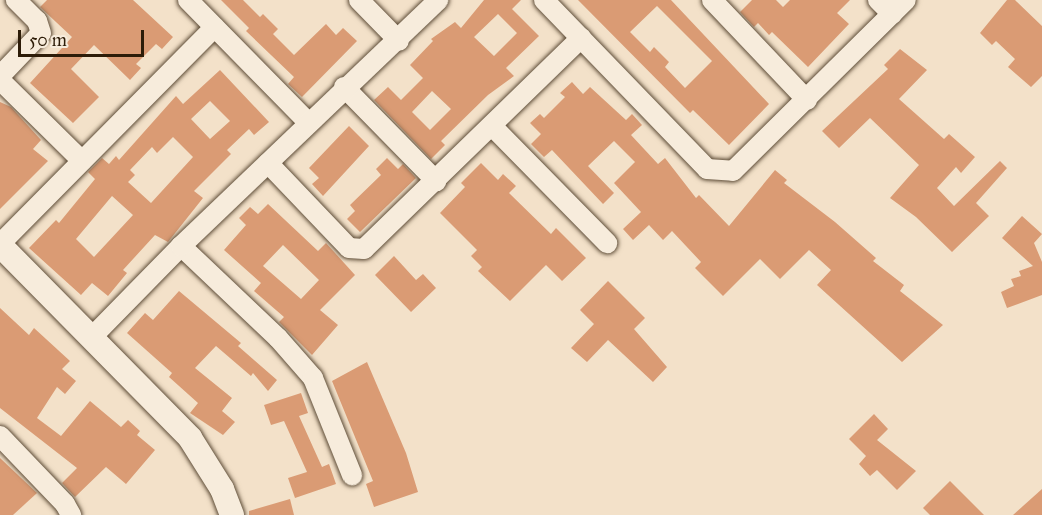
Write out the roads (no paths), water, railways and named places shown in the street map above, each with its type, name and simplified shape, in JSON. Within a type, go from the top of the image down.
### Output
[{"type":"street","points":[[16,0],[37,21],[41,33],[0,78],[82,162]]},
{"type":"street","points":[[188,0],[308,122]]},
{"type":"street","points":[[359,0],[399,41]]},
{"type":"street","points":[[92,337],[308,122],[344,87],[399,41],[438,0]]},
{"type":"street","points":[[544,0],[707,169],[733,171],[906,0]]},
{"type":"street","points":[[712,0],[807,100]]},
{"type":"street","points":[[878,0],[892,14]]},
{"type":"street","points":[[215,27],[0,244],[190,438],[222,489],[232,515]]},
{"type":"street","points":[[268,163],[349,248],[359,251],[436,181],[581,38]]},
{"type":"street","points":[[344,87],[436,181]]},
{"type":"street","points":[[493,126],[607,243]]},
{"type":"street","points":[[181,246],[278,338],[313,378],[352,475]]},
{"type":"street","points":[[0,436],[65,504],[71,515]]}]
